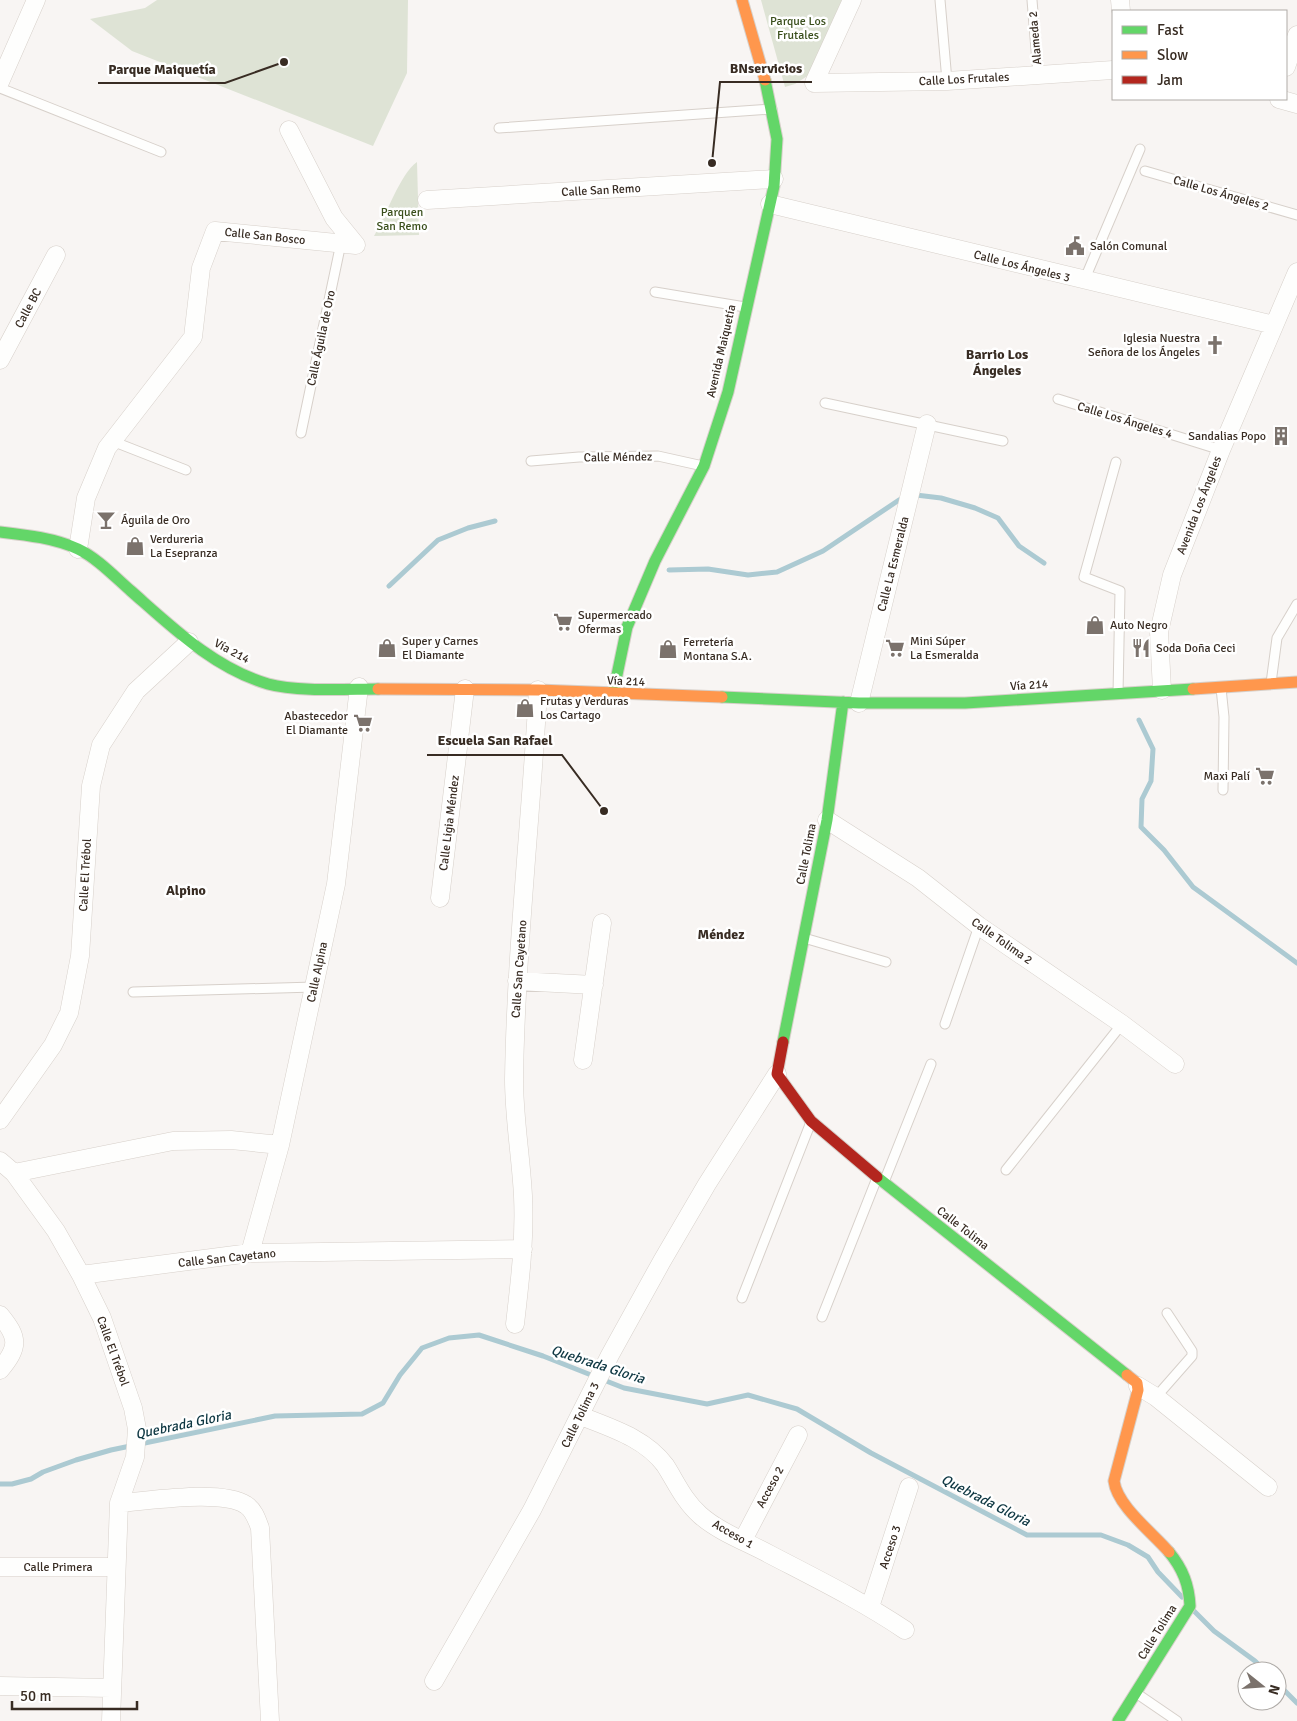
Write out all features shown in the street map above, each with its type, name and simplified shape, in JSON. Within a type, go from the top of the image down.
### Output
[{"type":"street","points":[[0,82],[36,0]]},
{"type":"street","name":"Avenida Maiquetía","points":[[613,694],[626,626],[655,561],[704,466],[728,392],[745,307],[770,204],[777,139],[759,54],[742,0]]},
{"type":"street","name":"Calle Los Frutales","points":[[852,0],[814,83],[947,81],[1112,70]]},
{"type":"street","points":[[1287,64],[1297,35]]},
{"type":"street","points":[[1282,100],[1297,104]]},
{"type":"street","points":[[289,130],[334,218],[356,245],[340,243]]},
{"type":"street","name":"Calle San Remo","points":[[427,200],[774,179]]},
{"type":"street","name":"Calle Los Ángeles 3","points":[[770,204],[1084,281],[1274,325]]},
{"type":"street","name":"Calle San Bosco","points":[[78,549],[86,498],[107,448],[194,337],[201,268],[215,231],[340,243]]},
{"type":"street","name":"Calle BC","points":[[0,360],[56,255]]},
{"type":"street","name":"Avenida Los Ángeles","points":[[1162,690],[1159,632],[1172,575],[1221,450],[1297,272]]},
{"type":"street","name":"Calle La Esmeralda","points":[[851,702],[927,424]]},
{"type":"street","name":"Vía 214","points":[[0,532],[39,537],[78,549],[109,571],[189,642],[221,663],[269,684],[317,689],[359,687],[538,690],[851,702],[966,703],[1297,682]]},
{"type":"street","name":"Calle El Trébol","points":[[0,1120],[52,1045],[69,1013],[80,956],[91,786],[101,744],[136,691],[189,642]]},
{"type":"street","name":"Calle Alpina","points":[[250,1253],[280,1144],[336,884],[359,687]]},
{"type":"street","name":"Calle Ligia Méndez","points":[[440,898],[465,689]]},
{"type":"street","name":"Calle San Cayetano","points":[[515,1324],[524,1249],[523,1196],[514,1081],[517,980],[531,822],[538,690]]},
{"type":"street","name":"Calle Tolima","points":[[851,702],[777,1074],[811,1122],[1138,1386],[1114,1481],[1115,1489],[1186,1573],[1191,1593],[1190,1606],[1118,1721]]},
{"type":"street","name":"Calle Tolima 2","points":[[827,820],[918,878],[979,926],[1122,1024],[1175,1064]]},
{"type":"street","points":[[583,1060],[602,923]]},
{"type":"street","points":[[517,980],[594,985]]},
{"type":"street","name":"Calle Tolima 3","points":[[434,1681],[532,1510],[610,1356],[707,1184],[777,1074]]},
{"type":"street","points":[[14,1173],[173,1141],[231,1140],[280,1144]]},
{"type":"street","name":"Calle El Trébol","points":[[0,1161],[14,1173],[56,1231],[81,1275],[102,1318],[133,1408],[137,1429],[135,1457],[119,1503],[115,1567],[111,1721]]},
{"type":"street","name":"Calle San Cayetano","points":[[81,1275],[250,1253],[524,1249]]},
{"type":"street","points":[[0,1315],[15,1336],[16,1344],[10,1358],[0,1370]]},
{"type":"street","points":[[1138,1386],[1156,1397],[1268,1487]]},
{"type":"street","name":"Acceso 1","points":[[581,1416],[630,1437],[649,1448],[664,1465],[700,1515],[742,1540],[870,1607],[905,1630]]},
{"type":"street","name":"Acceso 2","points":[[742,1540],[798,1435]]},
{"type":"street","name":"Acceso 3","points":[[870,1607],[909,1487]]},
{"type":"street","points":[[119,1503],[218,1497],[234,1499],[248,1506],[256,1517],[260,1528],[270,1721]]},
{"type":"street","name":"Calle Primera","points":[[0,1567],[115,1567]]},
{"type":"street","points":[[0,1686],[111,1688]]},
{"type":"lane","points":[[940,0],[947,81]]},
{"type":"lane","name":"Alameda 2","points":[[1032,0],[1038,75]]},
{"type":"lane","points":[[0,88],[161,152]]},
{"type":"lane","points":[[500,128],[772,109]]},
{"type":"lane","points":[[1084,281],[1140,149]]},
{"type":"lane","name":"Calle Los Ángeles 2","points":[[1145,171],[1297,215]]},
{"type":"lane","name":"Calle Águila de Oro","points":[[301,433],[340,243]]},
{"type":"lane","points":[[655,292],[745,307]]},
{"type":"lane","name":"Calle Los Ángeles 4","points":[[1058,399],[1221,450]]},
{"type":"lane","points":[[825,403],[1003,440]]},
{"type":"lane","points":[[112,441],[186,470]]},
{"type":"lane","name":"Calle Méndez","points":[[531,461],[596,456],[658,456],[704,466]]},
{"type":"lane","points":[[1116,462],[1084,577],[1120,591],[1118,694]]},
{"type":"lane","points":[[1271,684],[1277,638],[1297,604]]},
{"type":"lane","points":[[1221,688],[1224,717],[1223,790]]},
{"type":"lane","points":[[945,1024],[979,926]]},
{"type":"lane","points":[[804,938],[886,962]]},
{"type":"lane","points":[[134,992],[314,987]]},
{"type":"lane","points":[[1006,1170],[1122,1024]]},
{"type":"lane","points":[[822,1317],[932,1064]]},
{"type":"lane","points":[[742,1298],[811,1122]]},
{"type":"lane","points":[[1156,1397],[1192,1356],[1192,1351],[1167,1313]]},
{"type":"lane","points":[[1136,1693],[1177,1721]]},
{"type":"green space","points":[[157,0],[408,0],[407,73],[373,146],[132,51],[90,19],[145,8]]},
{"type":"green space","name":"Parque Los Frutales","points":[[761,0],[842,0],[809,75],[795,84],[785,87]]},
{"type":"green space","name":"Parquen San Remo","points":[[417,162],[419,235],[374,236],[399,185]]},
{"type":"waterway","points":[[916,495],[941,498],[975,508],[998,518],[1019,546],[1044,563]]},
{"type":"waterway","points":[[669,570],[708,569],[748,575],[777,572],[823,551],[899,500]]},
{"type":"waterway","points":[[389,586],[438,540],[468,528],[495,521]]},
{"type":"waterway","points":[[1139,720],[1153,749],[1151,781],[1142,799],[1141,827],[1164,850],[1193,887],[1297,963]]},
{"type":"waterway","name":"Quebrada Gloria","points":[[0,1484],[12,1484],[31,1479],[43,1472],[76,1460],[111,1450],[275,1416],[362,1414],[383,1403],[400,1375],[422,1348],[449,1338],[479,1335],[543,1356],[624,1388],[707,1404],[748,1395],[797,1409],[871,1453],[1027,1535],[1101,1535],[1128,1545],[1148,1557],[1158,1572],[1182,1597]]},
{"type":"waterway","name":"Quebrada Gloria","points":[[1194,1611],[1214,1631],[1255,1661]]},
{"type":"waterway","name":"Quebrada Gloria","points":[[1287,1693],[1297,1703]]},
{"type":"traffic: fast","points":[[613,694],[627,627],[655,561],[704,466],[728,392],[774,186],[777,139],[765,80]]},
{"type":"traffic: fast","points":[[0,532],[30,536],[69,545],[92,557],[195,645],[230,668],[248,677],[280,687],[322,690],[378,689]]},
{"type":"traffic: fast","points":[[722,697],[859,703],[965,703],[1193,689]]},
{"type":"traffic: fast","points":[[783,1042],[827,820],[843,702]]},
{"type":"traffic: fast","points":[[877,1177],[1127,1375]]},
{"type":"traffic: fast","points":[[1118,1721],[1190,1606],[1184,1578],[1169,1552]]},
{"type":"traffic: slow","points":[[742,0],[765,80]]},
{"type":"traffic: slow","points":[[1193,689],[1297,682]]},
{"type":"traffic: slow","points":[[378,689],[538,690],[722,697]]},
{"type":"traffic: slow","points":[[1127,1375],[1137,1383],[1138,1390],[1114,1481],[1122,1500],[1137,1519],[1169,1552]]},
{"type":"traffic: jam","points":[[783,1042],[777,1074],[811,1121],[877,1177]]},
{"type":"place","name":"Parque Maiquetía","points":[[284,62]]},
{"type":"place","name":"BNservicios","points":[[712,163]]},
{"type":"place","name":"Salón Comunal","points":[[1075,246]]},
{"type":"place","name":"Iglesia Nuestra Señora de los Ángeles","points":[[1215,345]]},
{"type":"place","name":"Sandalias Popo","points":[[1281,436]]},
{"type":"place","name":"Águila de Oro","points":[[106,520]]},
{"type":"place","name":"Verdureria La Esepranza","points":[[135,546]]},
{"type":"place","name":"Supermercado Ofermas","points":[[563,622]]},
{"type":"place","name":"Auto Negro","points":[[1095,625]]},
{"type":"place","name":"Super y Carnes El Diamante","points":[[387,648]]},
{"type":"place","name":"Mini Súper La Esmeralda","points":[[895,648]]},
{"type":"place","name":"Soda Doña Ceci","points":[[1141,648]]},
{"type":"place","name":"Ferretería Montana S.A.","points":[[668,649]]},
{"type":"place","name":"Frutas y Verduras Los Cartago","points":[[525,708]]},
{"type":"place","name":"Abastecedor El Diamante","points":[[363,723]]},
{"type":"place","name":"Maxi Palí","points":[[1265,776]]},
{"type":"place","name":"Escuela San Rafael","points":[[604,811]]},
{"type":"district","name":"Barrio Los Ángeles","points":[[997,362]]},
{"type":"district","name":"Alpino","points":[[186,890]]},
{"type":"district","name":"Méndez","points":[[721,934]]}]
